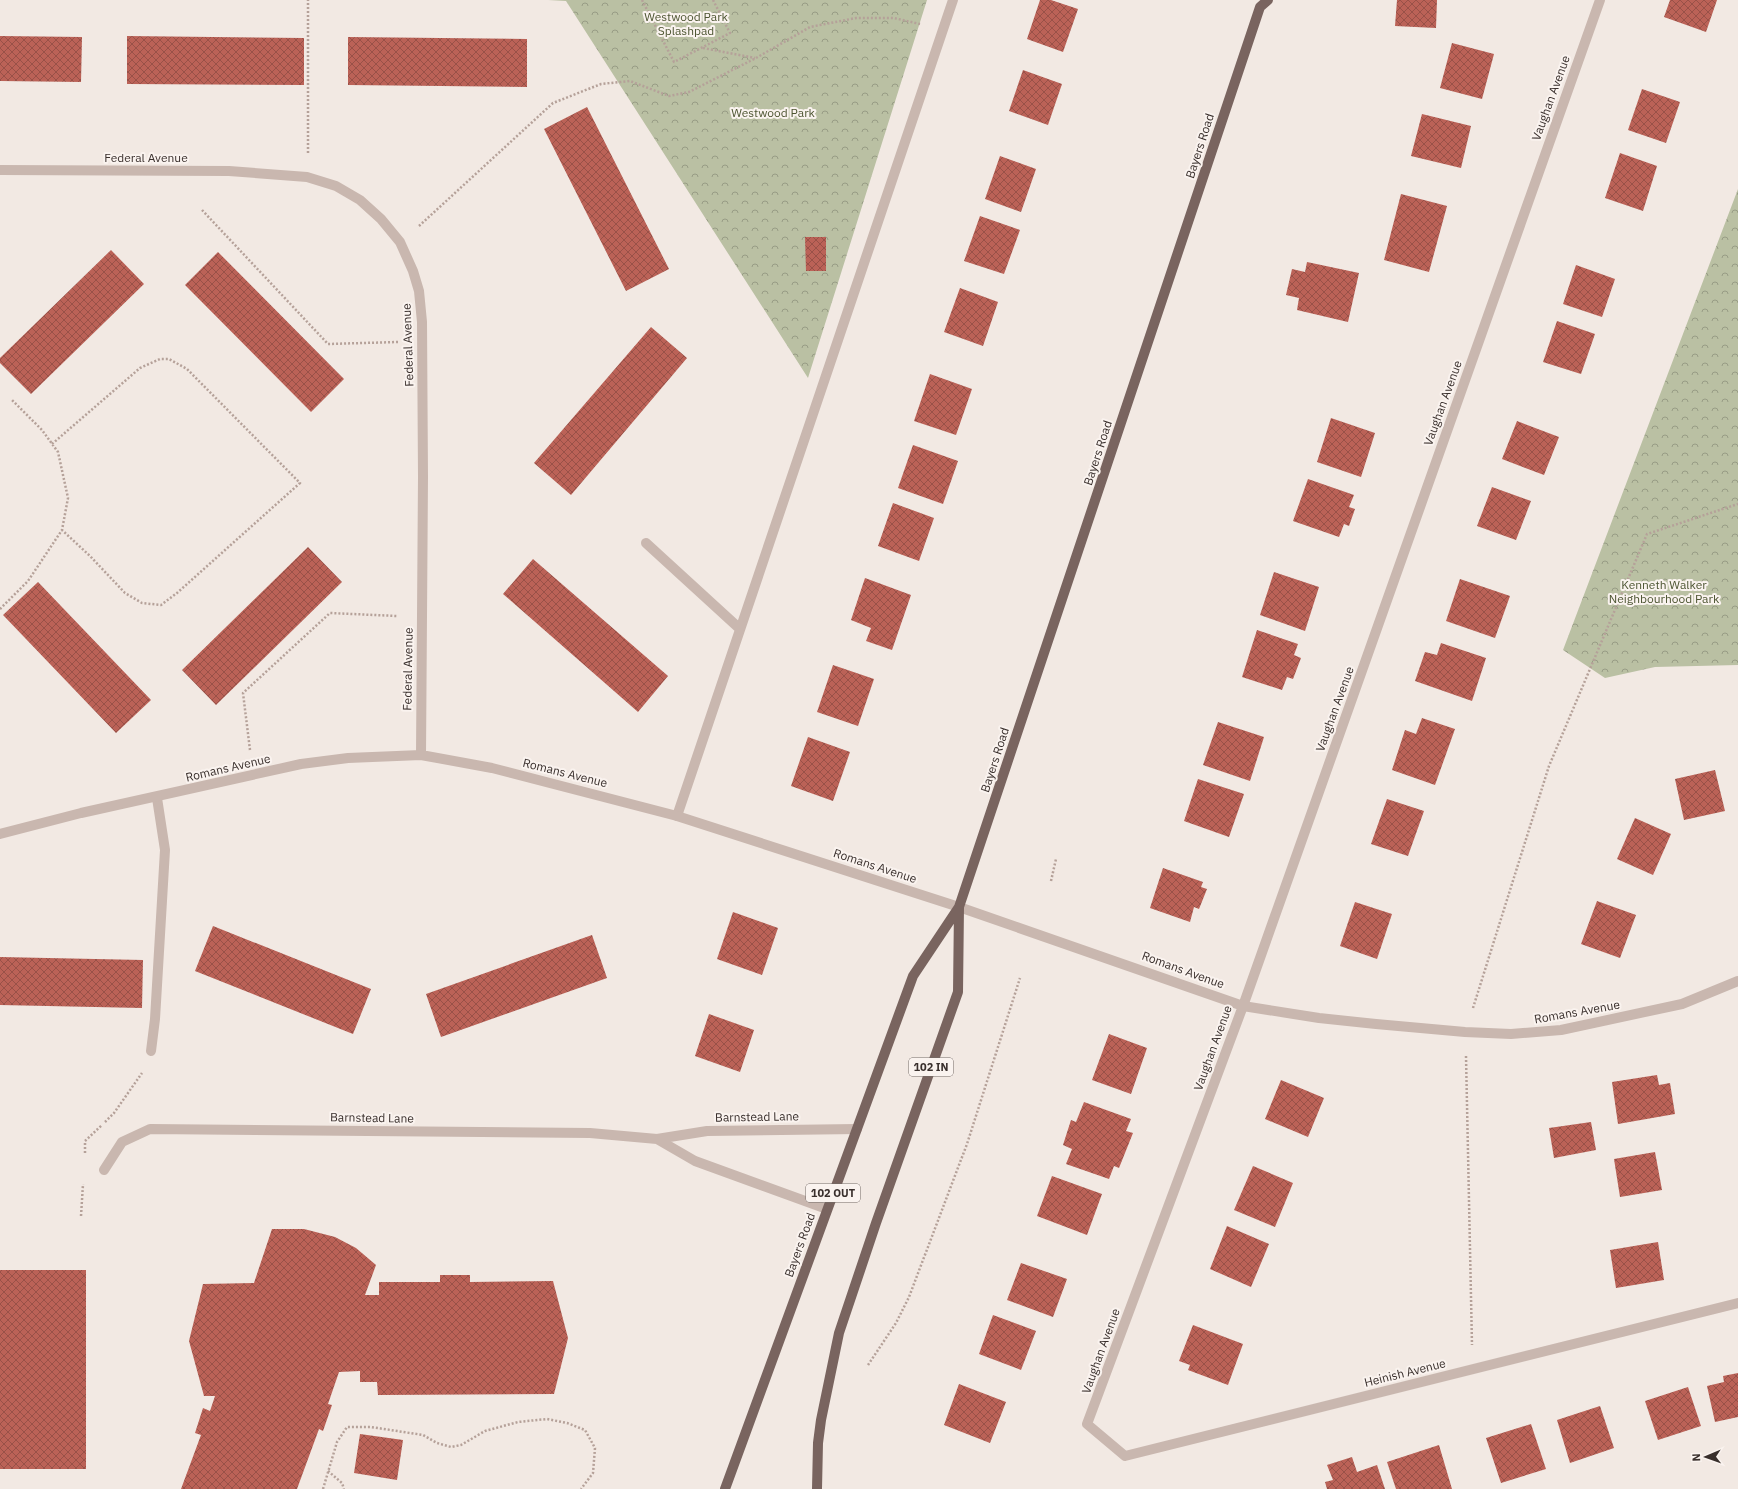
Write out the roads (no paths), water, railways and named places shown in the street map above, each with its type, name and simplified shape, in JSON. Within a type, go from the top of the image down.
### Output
[{"type":"main road","name":"Bayers Road","points":[[725,1489],[913,976],[960,907],[1259,4],[1268,0]]},
{"type":"main road","name":"Bayers Road","points":[[817,1489],[818,1443],[821,1420],[839,1333],[876,1223],[958,992],[960,907]]},
{"type":"street","points":[[677,816],[953,0]]},
{"type":"street","name":"Vaughan Avenue","points":[[1087,1424],[1243,1006],[1600,0]]},
{"type":"street","name":"Federal Avenue","points":[[0,170],[229,171],[307,177],[336,186],[360,200],[380,219],[400,242],[420,291],[422,342],[422,617],[420,755]]},
{"type":"street","points":[[646,543],[740,629]]},
{"type":"street","name":"Romans Avenue","points":[[0,834],[81,813],[157,798],[301,764],[348,758],[420,755],[492,768],[677,816],[960,907],[1243,1006],[1318,1018],[1465,1032],[1511,1034],[1561,1030],[1682,1004],[1738,981]]},
{"type":"street","points":[[151,1051],[155,1019],[165,850],[157,798]]},
{"type":"street","name":"Barnstead Lane","points":[[104,1170],[122,1142],[150,1129],[590,1133],[657,1139],[707,1131],[857,1129]]},
{"type":"street","name":"Barnstead Lane","points":[[657,1139],[695,1161],[827,1208]]},
{"type":"street","name":"Heinish Avenue","points":[[1087,1424],[1125,1456],[1738,1303]]},
{"type":"park label","name":"Westwood Park Splashpad","points":[[686,24]]},
{"type":"park label","name":"Westwood Park","points":[[773,113]]},
{"type":"park label","name":"Kenneth Walker Neighbourhood Park","points":[[1664,592]]}]
